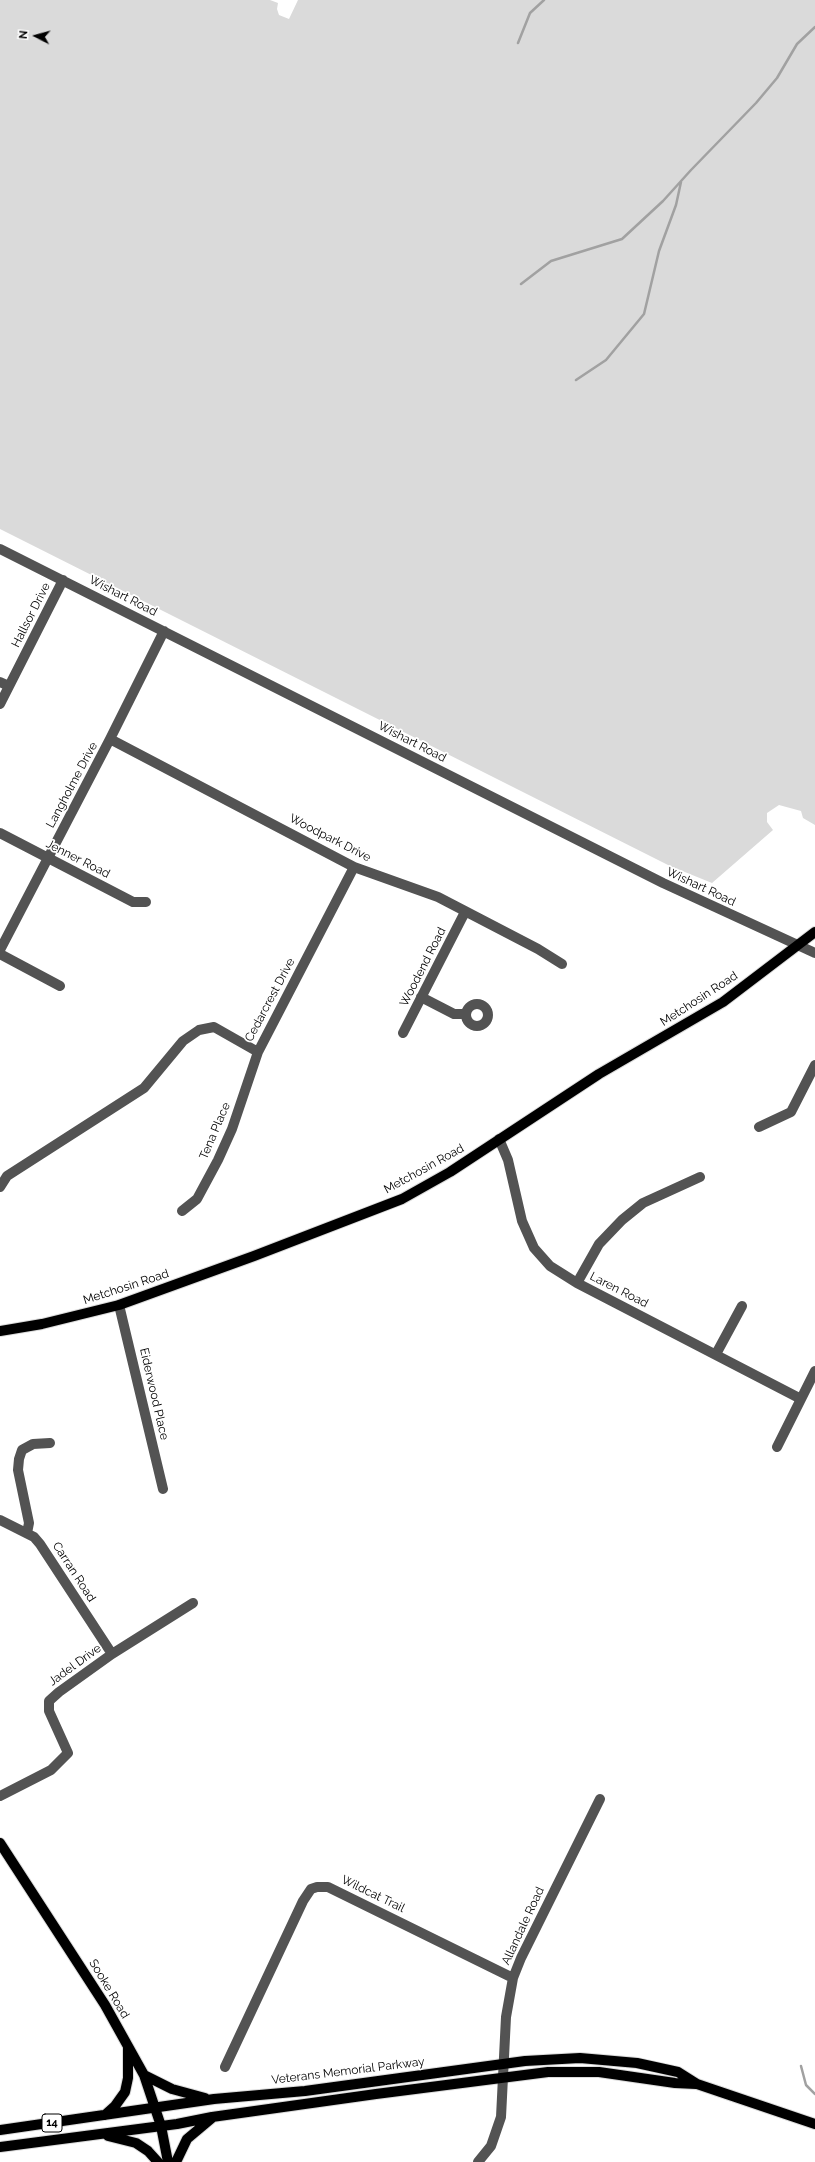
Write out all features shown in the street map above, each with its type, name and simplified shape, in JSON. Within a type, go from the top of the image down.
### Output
[{"type":"main road","name":"Metchosin Road","points":[[0,1330],[42,1324],[119,1305],[254,1256],[402,1199],[450,1172],[599,1074],[723,1002],[815,932]]},
{"type":"main road","name":"Sooke Road","points":[[0,1843],[100,1998],[144,2075],[161,2126],[168,2162]]},
{"type":"main road","points":[[105,2115],[115,2106],[125,2092],[128,2078],[128,2046]]},
{"type":"main road","name":"Veterans Memorial Parkway","points":[[0,2130],[214,2099],[305,2090],[551,2058],[608,2060],[678,2072],[697,2084],[815,2124]]},
{"type":"main road","name":"Veterans Memorial Parkway","points":[[0,2147],[90,2136],[212,2117],[503,2077],[574,2071],[628,2075],[675,2083],[697,2084]]},
{"type":"main road","points":[[144,2075],[184,2093],[214,2099]]},
{"type":"main road","points":[[176,2162],[187,2140],[212,2117]]},
{"type":"main road","points":[[90,2136],[130,2140],[142,2146],[158,2162]]},
{"type":"street","name":"Wishart Road","points":[[0,548],[663,883],[815,953]]},
{"type":"street","name":"Hallsor Drive","points":[[0,704],[5,684],[63,580]]},
{"type":"street","name":"Langholme Drive","points":[[0,950],[110,739],[164,631]]},
{"type":"street","name":"Woodpark Drive","points":[[110,739],[354,867],[438,897],[538,949],[562,964]]},
{"type":"street","name":"Jenner Road","points":[[0,833],[132,902],[146,902]]},
{"type":"street","name":"Cedarcrest Drive","points":[[0,1187],[7,1176],[144,1088],[183,1041],[199,1030],[214,1027],[258,1052],[354,867]]},
{"type":"street","name":"Woodend Road","points":[[403,1033],[465,912]]},
{"type":"street","points":[[0,954],[60,986]]},
{"type":"street","points":[[421,997],[454,1014],[466,1014]]},
{"type":"street","name":"Tena Place","points":[[182,1211],[197,1199],[218,1160],[232,1129],[258,1052]]},
{"type":"street","points":[[759,1127],[791,1112],[815,1065]]},
{"type":"street","name":"Laren Road","points":[[499,1139],[508,1160],[522,1221],[534,1248],[550,1266],[577,1283],[801,1399]]},
{"type":"street","points":[[577,1283],[599,1244],[622,1220],[643,1204],[700,1177]]},
{"type":"street","name":"Eiderwood Place","points":[[119,1305],[163,1489]]},
{"type":"street","points":[[716,1354],[742,1306]]},
{"type":"street","points":[[777,1447],[815,1371]]},
{"type":"street","points":[[27,1533],[29,1523],[18,1470],[19,1460],[22,1450],[33,1444],[50,1443]]},
{"type":"street","name":"Carran Road","points":[[0,1520],[34,1537],[40,1544],[112,1654]]},
{"type":"street","name":"Jadel Drive","points":[[0,1796],[51,1770],[68,1753],[49,1711],[49,1701],[58,1692],[112,1654],[193,1603]]},
{"type":"street","name":"Allandale Road","points":[[478,2162],[491,2146],[498,2128],[503,2077],[506,2017],[514,1978],[521,1958],[600,1799]]},
{"type":"street","name":"Wildcat Trail","points":[[225,2067],[303,1901],[311,1889],[317,1887],[328,1887],[514,1978]]},
{"type":"shaded area","points":[[0,0],[270,0],[278,3],[277,9],[279,15],[289,19],[298,0],[815,0],[815,825],[803,818],[801,811],[779,805],[767,813],[767,822],[773,830],[712,883],[670,866],[0,529]]},
{"type":"waterway","points":[[518,43],[530,13],[544,0]]},
{"type":"waterway","points":[[521,284],[551,261],[622,239],[663,201],[756,103],[777,78],[797,44],[815,27]]},
{"type":"waterway","points":[[576,380],[606,360],[644,314],[659,251],[676,205],[681,182]]},
{"type":"waterway","points":[[801,2066],[806,2085],[815,2094]]}]
